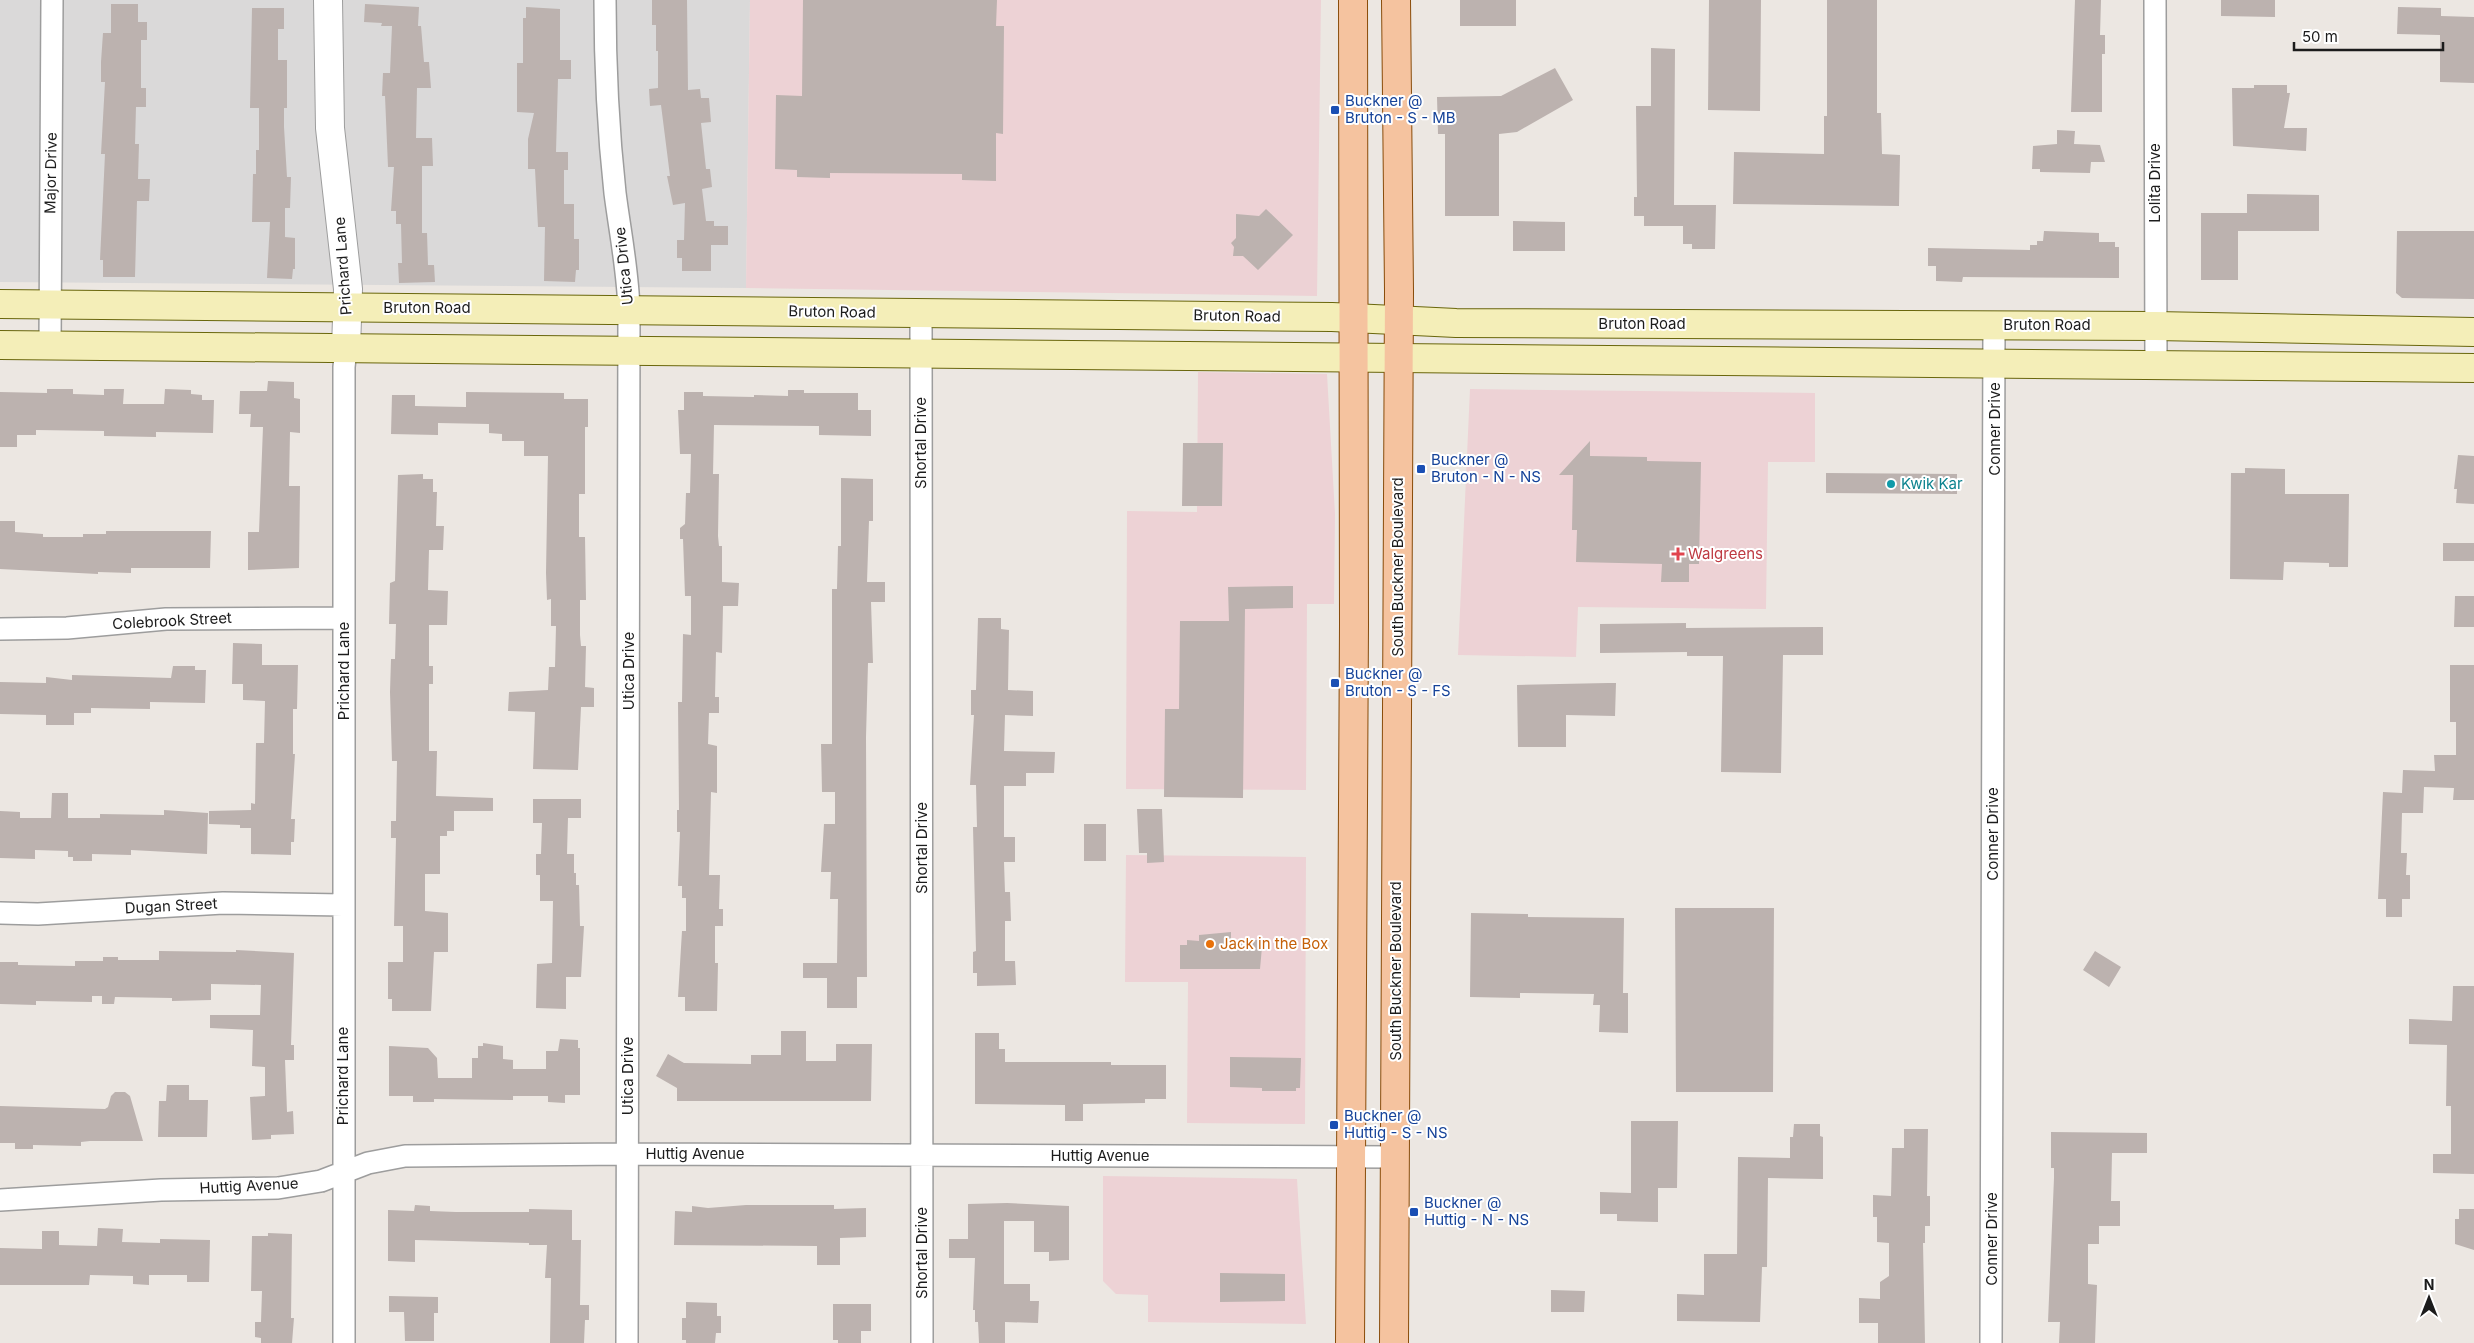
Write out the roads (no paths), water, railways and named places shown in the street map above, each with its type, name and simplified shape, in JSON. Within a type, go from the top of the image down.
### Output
[{"type":"main road","points":[[1350,1343],[1355,358],[1353,0]]},
{"type":"main road","name":"South Buckner Boulevard","points":[[1394,1343],[1399,321],[1396,0]]},
{"type":"main road","name":"Bruton Road","points":[[0,304],[921,312],[1332,317],[1399,321],[2155,326],[2474,332]]},
{"type":"main road","points":[[0,345],[2474,368]]},
{"type":"street","name":"Major Drive","points":[[50,345],[52,0]]},
{"type":"street","name":"Prichard Lane","points":[[328,0],[330,128],[348,289],[344,618],[344,1343]]},
{"type":"street","name":"Utica Drive","points":[[605,0],[608,115],[615,194],[628,284],[630,351],[627,1343]]},
{"type":"street","name":"Lolita Drive","points":[[2155,0],[2156,366]]},
{"type":"street","name":"Shortal Drive","points":[[921,312],[922,1343]]},
{"type":"street","name":"Conner Drive","points":[[1991,1343],[1994,325]]},
{"type":"street","name":"Colebrook Street","points":[[0,629],[68,628],[166,619],[344,618]]},
{"type":"street","name":"Dugan Street","points":[[0,913],[38,914],[223,904],[343,905]]},
{"type":"street","name":"Huttig Avenue","points":[[0,1200],[161,1190],[278,1188],[321,1181],[368,1163],[405,1156],[628,1154],[1395,1156]]},
{"type":"place","name":"Buckner @ Bruton - S - MB","points":[[1335,110]]},
{"type":"place","name":"Buckner @ Bruton - N - NS","points":[[1421,469]]},
{"type":"place","name":"Kwik Kar","points":[[1891,484]]},
{"type":"place","name":"Walgreens","points":[[1678,554]]},
{"type":"place","name":"Buckner @ Bruton - S - FS","points":[[1335,683]]},
{"type":"place","name":"Jack in the Box","points":[[1210,944]]},
{"type":"place","name":"Buckner @ Huttig - S - NS","points":[[1334,1125]]},
{"type":"place","name":"Buckner @ Huttig - N - NS","points":[[1414,1212]]}]
